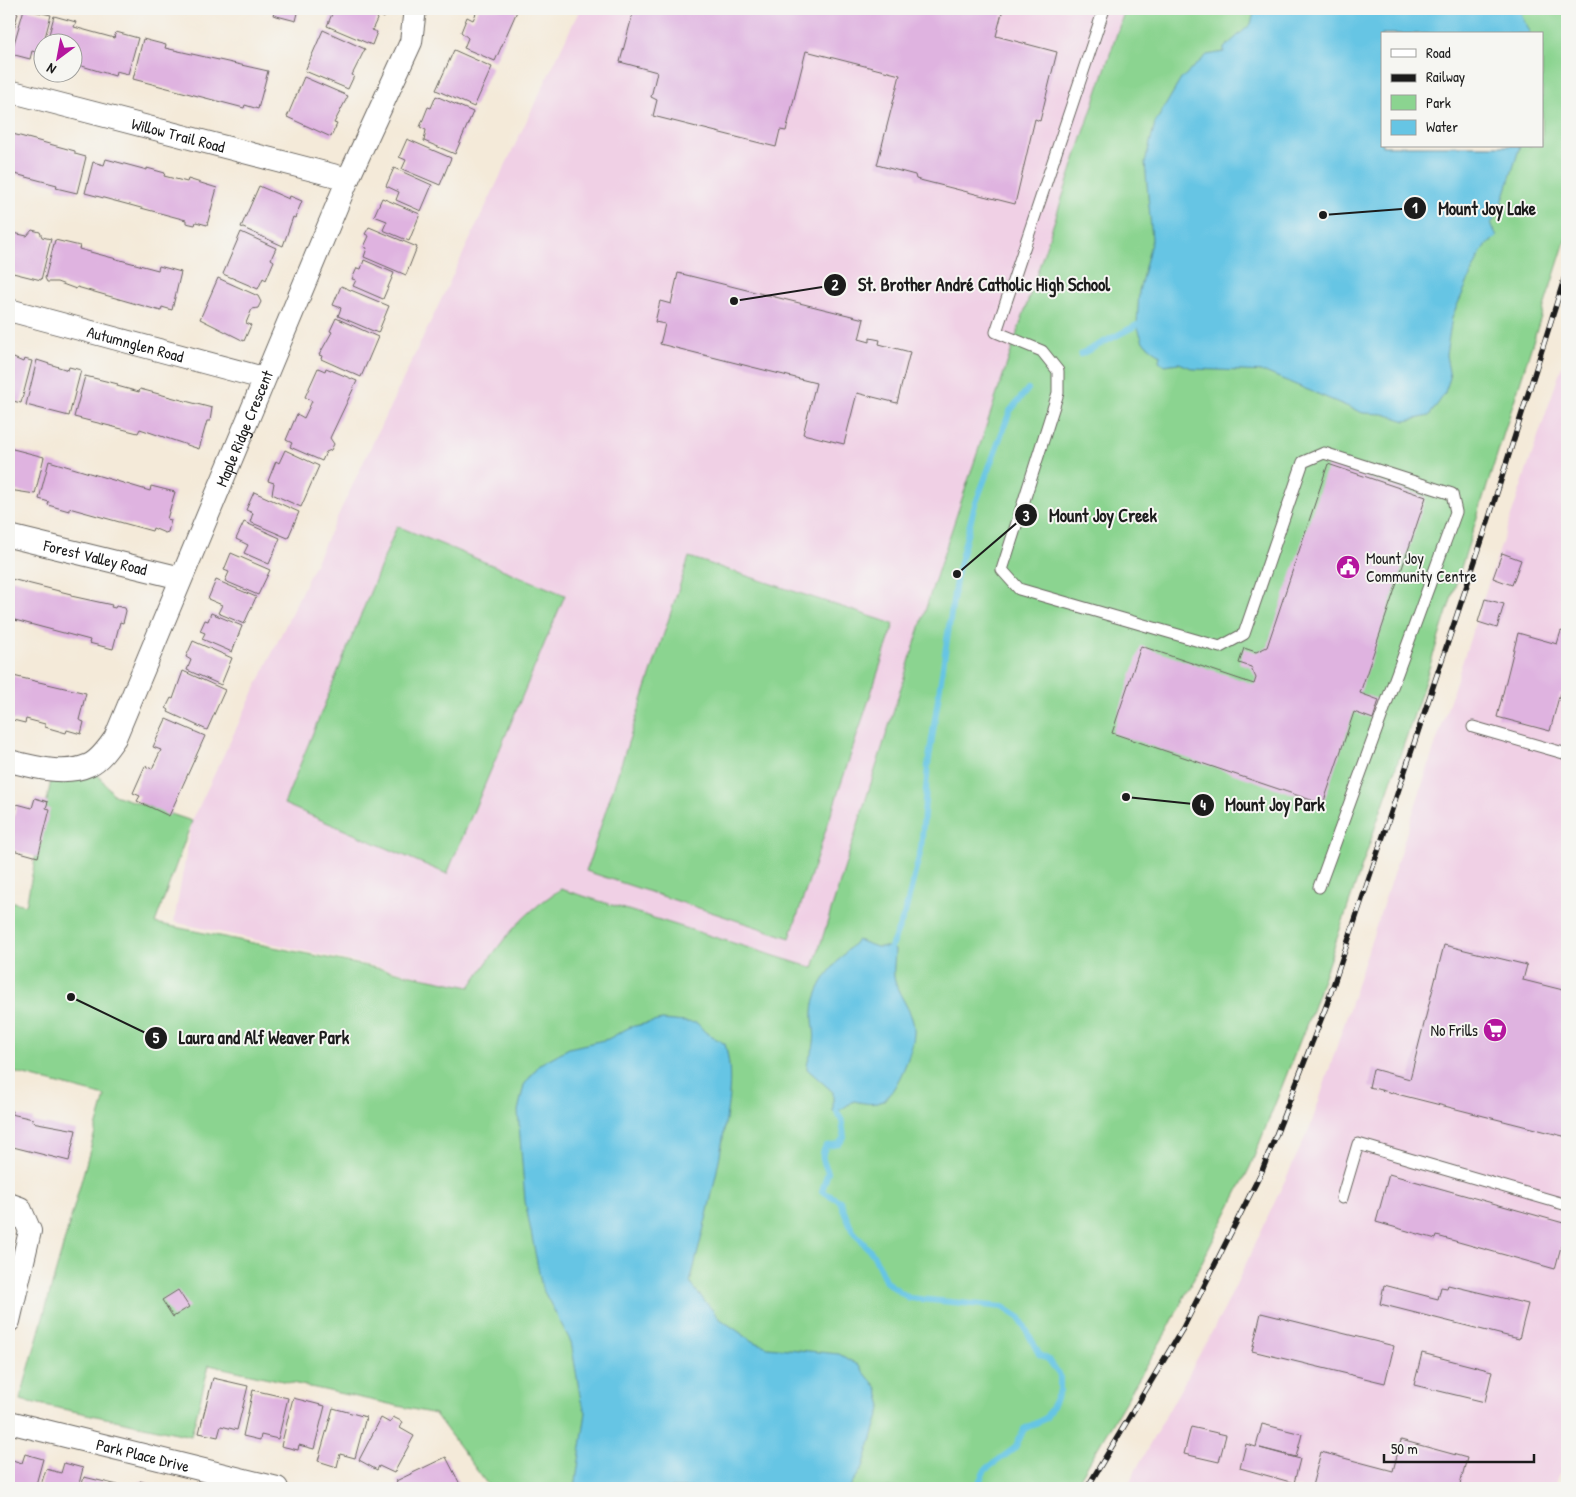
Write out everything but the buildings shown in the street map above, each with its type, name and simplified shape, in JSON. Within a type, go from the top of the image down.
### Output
[{"type":"street","name":"Maple Ridge Crescent","points":[[9,761],[53,770],[72,770],[90,765],[101,756],[115,738],[263,378],[348,179],[411,42],[415,9]]},
{"type":"street","name":"Willow Trail Road","points":[[9,91],[348,179]]},
{"type":"street","name":"Autumnglen Road","points":[[9,310],[263,378]]},
{"type":"street","name":"Forest Valley Road","points":[[9,536],[181,578]]},
{"type":"street","points":[[9,1204],[20,1208],[30,1231],[9,1321]]},
{"type":"street","name":"Park Place Drive","points":[[9,1422],[277,1488]]},
{"type":"lane","points":[[1104,9],[996,332],[1042,351],[1058,370],[1058,393],[1002,570],[1019,589],[1220,647],[1244,634],[1303,462],[1324,453],[1452,494],[1456,512],[1319,887]]},
{"type":"lane","points":[[1473,727],[1567,754]]},
{"type":"lane","points":[[1342,1198],[1358,1144],[1567,1206]]},
{"type":"shaded area","points":[[580,9],[1125,9],[931,592],[813,968],[561,889],[470,987],[174,922],[192,821]]},
{"type":"shaded area","points":[[1567,351],[1567,1457],[1554,1488],[1126,1488],[1225,1308],[1311,1125],[1484,596]]},
{"type":"green space","points":[[1125,9],[1567,9],[1567,235],[1417,706],[1313,1008],[1250,1167],[1167,1331],[1074,1488],[490,1488],[435,1414],[209,1365],[191,1436],[20,1400],[105,1096],[9,1071],[9,901],[26,905],[53,770],[90,765],[114,795],[192,821],[155,923],[470,987],[500,945],[521,921],[546,899],[561,889],[813,968],[931,592]]},
{"type":"green space","points":[[397,526],[565,595],[447,874],[284,804]]},
{"type":"green space","points":[[689,557],[894,624],[790,938],[586,871]]},
{"type":"water","points":[[1255,9],[1519,9],[1529,32],[1381,32],[1381,148],[1519,148],[1501,206],[1491,224],[1497,236],[1482,250],[1452,317],[1446,355],[1450,378],[1444,395],[1429,416],[1406,421],[1384,414],[1363,413],[1265,372],[1194,369],[1179,363],[1164,365],[1159,361],[1160,355],[1143,342],[1137,325],[1139,291],[1152,239],[1145,163],[1155,123],[1181,79],[1207,55],[1224,52],[1224,48],[1251,24]]},
{"type":"water","points":[[857,940],[877,947],[891,947],[895,950],[894,977],[912,1019],[914,1034],[904,1070],[889,1095],[877,1103],[869,1104],[854,1101],[837,1112],[833,1111],[833,1092],[807,1069],[814,1039],[814,1001],[823,982],[835,964]]},
{"type":"water","points":[[662,1020],[697,1023],[705,1032],[725,1044],[728,1056],[730,1079],[720,1156],[690,1283],[719,1318],[752,1341],[768,1347],[839,1354],[858,1365],[877,1388],[882,1406],[863,1467],[849,1488],[575,1488],[586,1412],[581,1401],[571,1342],[542,1288],[525,1201],[518,1111],[524,1085],[540,1064],[569,1048],[608,1039],[630,1027]]},
{"type":"waterway","points":[[1081,354],[1137,325]]},
{"type":"waterway","points":[[891,947],[905,913],[921,849],[928,765],[957,574],[974,508],[1010,411],[1028,389]]},
{"type":"waterway","points":[[837,1112],[842,1121],[844,1137],[839,1144],[826,1146],[824,1150],[823,1159],[828,1172],[822,1191],[840,1201],[852,1230],[873,1254],[886,1282],[909,1298],[1003,1307],[1020,1318],[1039,1354],[1049,1360],[1060,1376],[1060,1391],[1046,1418],[1024,1429],[1015,1448],[985,1470],[976,1488]]},
{"type":"railway","points":[[1087,1488],[1183,1328],[1262,1171],[1327,1004],[1484,534],[1567,270]]},
{"type":"place","name":"Mount Joy Lake","points":[[1323,215]]},
{"type":"place","name":"St. Brother André Catholic High School","points":[[734,301]]},
{"type":"place","name":"Mount Joy Community Centre","points":[[1348,567]]},
{"type":"place","name":"Mount Joy Creek","points":[[957,574]]},
{"type":"place","name":"Mount Joy Park","points":[[1126,797]]},
{"type":"place","name":"Laura and Alf Weaver Park","points":[[71,997]]},
{"type":"place","name":"No Frills","points":[[1495,1030]]}]
